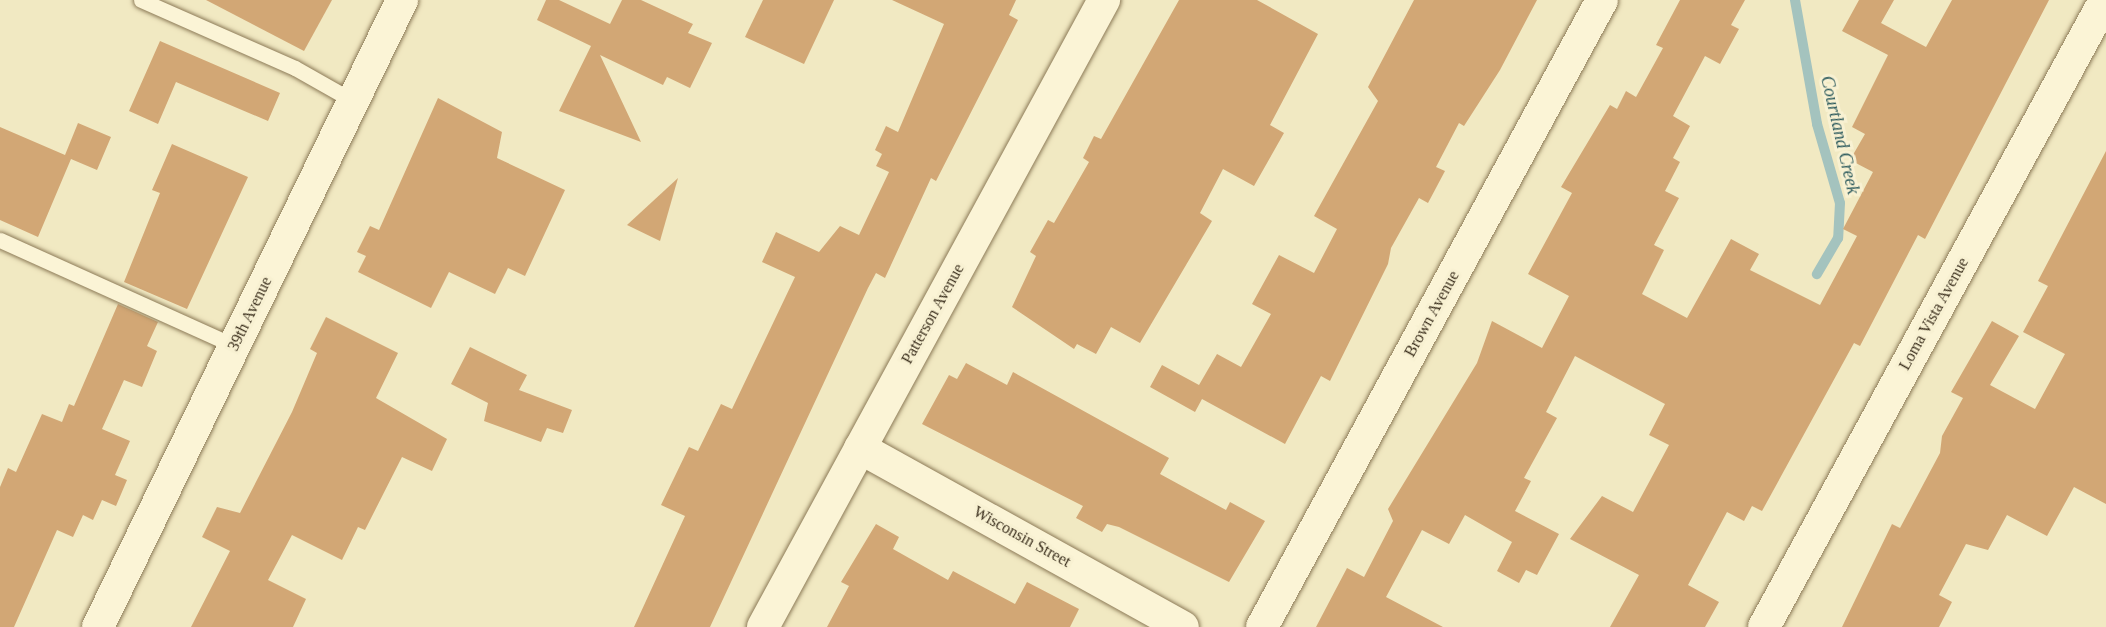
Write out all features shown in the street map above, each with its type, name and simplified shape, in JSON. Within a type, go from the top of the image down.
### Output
[{"type":"street","name":"39th Avenue","points":[[98,627],[402,0]]},
{"type":"street","name":"Patterson Avenue","points":[[763,627],[1104,0]]},
{"type":"street","name":"Brown Avenue","points":[[1262,627],[1602,0]]},
{"type":"street","name":"Loma Vista Avenue","points":[[1764,627],[2105,0]]},
{"type":"street","name":"Wisconsin Street","points":[[860,448],[1183,627]]},
{"type":"lane","points":[[141,0],[295,68],[353,101]]},
{"type":"lane","points":[[0,240],[235,346]]},
{"type":"building","points":[[206,0],[332,0],[304,51]]},
{"type":"building","points":[[546,0],[559,0],[610,24],[622,0],[641,0],[693,24],[688,33],[712,43],[690,88],[667,77],[663,85],[600,55],[641,142],[559,111],[591,46],[537,20]]},
{"type":"building","points":[[763,0],[834,0],[804,64],[745,37]]},
{"type":"building","points":[[892,0],[1016,0],[1009,15],[1018,20],[936,181],[931,178],[885,278],[876,273],[868,288],[710,627],[634,627],[685,516],[661,505],[689,447],[698,451],[721,404],[732,409],[795,277],[762,262],[776,232],[819,252],[840,226],[859,235],[889,172],[876,166],[882,154],[875,150],[886,126],[898,132],[944,24]]},
{"type":"building","points":[[1179,0],[1257,0],[1318,34],[1270,125],[1284,133],[1254,186],[1223,169],[1200,213],[1212,221],[1140,343],[1111,327],[1096,354],[1077,344],[1074,349],[1012,307],[1036,256],[1030,252],[1048,220],[1054,223],[1089,162],[1083,158],[1094,136],[1101,139]]},
{"type":"building","points":[[1414,0],[1537,0],[1500,70],[1464,126],[1459,123],[1436,167],[1445,171],[1428,203],[1419,198],[1391,248],[1388,264],[1330,381],[1321,376],[1285,444],[1202,399],[1195,412],[1150,387],[1162,365],[1199,385],[1217,354],[1241,367],[1271,314],[1252,304],[1279,255],[1314,273],[1337,229],[1314,216],[1378,101],[1368,87]]},
{"type":"building","points":[[1680,0],[1745,0],[1731,25],[1739,29],[1720,64],[1705,56],[1673,116],[1690,126],[1673,158],[1680,162],[1665,191],[1679,198],[1654,245],[1664,250],[1642,294],[1687,318],[1731,239],[1759,254],[1750,270],[1820,305],[1857,236],[1843,229],[1873,172],[1850,160],[1865,134],[1852,127],[1888,55],[1842,31],[1859,0],[1894,0],[1881,23],[1926,47],[1952,0],[2049,0],[1925,239],[1918,235],[1860,346],[1854,343],[1762,511],[1752,506],[1744,521],[1727,512],[1688,585],[1719,602],[1705,627],[1610,627],[1639,575],[1570,539],[1602,496],[1633,512],[1669,445],[1649,435],[1665,404],[1575,356],[1546,412],[1557,418],[1524,478],[1531,481],[1515,511],[1559,534],[1537,575],[1526,570],[1519,583],[1497,571],[1512,542],[1465,515],[1449,544],[1422,530],[1386,597],[1443,627],[1316,627],[1347,568],[1364,577],[1393,521],[1388,509],[1477,363],[1492,321],[1542,348],[1569,296],[1528,274],[1572,193],[1561,187],[1610,105],[1617,109],[1626,91],[1636,97],[1663,48],[1656,45]]},
{"type":"building","points":[[160,41],[280,93],[268,121],[176,82],[158,124],[129,111]]},
{"type":"building","points":[[438,98],[502,132],[497,158],[565,190],[525,276],[508,268],[495,294],[449,272],[431,308],[358,272],[366,256],[357,252],[370,226],[379,230]]},
{"type":"building","points":[[78,123],[111,137],[97,170],[71,159],[38,237],[0,220],[0,127],[65,155]]},
{"type":"building","points":[[172,144],[248,177],[187,309],[124,282],[160,193],[152,190]]},
{"type":"building","points":[[2106,151],[2106,504],[2074,487],[2047,536],[2007,515],[1988,550],[1966,544],[1939,595],[1952,602],[1939,627],[1842,627],[1892,524],[1900,528],[1940,453],[1942,436],[1963,398],[1951,392],[1992,321],[2019,336],[1990,385],[2035,409],[2065,354],[2023,332],[2048,286],[2038,281]]},
{"type":"building","points":[[678,178],[660,241],[627,225]]},
{"type":"building","points":[[118,304],[158,322],[147,346],[157,351],[142,387],[124,380],[102,429],[130,441],[115,475],[127,480],[116,506],[102,500],[93,520],[83,515],[73,537],[57,530],[14,627],[0,627],[0,487],[8,468],[16,472],[42,414],[62,422],[69,404],[74,406]]},
{"type":"building","points":[[326,317],[398,353],[376,398],[447,439],[432,471],[402,457],[365,530],[358,527],[342,560],[292,535],[268,580],[306,599],[293,627],[191,627],[230,551],[202,537],[217,507],[240,513],[292,412],[317,353],[310,349]]},
{"type":"building","points":[[470,347],[527,375],[519,390],[572,410],[563,433],[547,428],[541,442],[484,421],[488,403],[451,384]]},
{"type":"building","points":[[966,363],[1007,385],[1013,372],[1169,458],[1160,474],[1226,510],[1230,502],[1265,521],[1229,582],[1119,527],[1107,524],[1102,532],[1076,518],[1083,506],[922,424],[949,375],[957,379]]},
{"type":"building","points":[[876,524],[899,537],[893,549],[948,580],[953,571],[1015,604],[1027,582],[1079,609],[1070,627],[827,627],[849,586],[841,582]]},
{"type":"waterway","name":"Courtland Creek","points":[[1795,0],[1817,124],[1840,203],[1838,238],[1817,274]]}]
